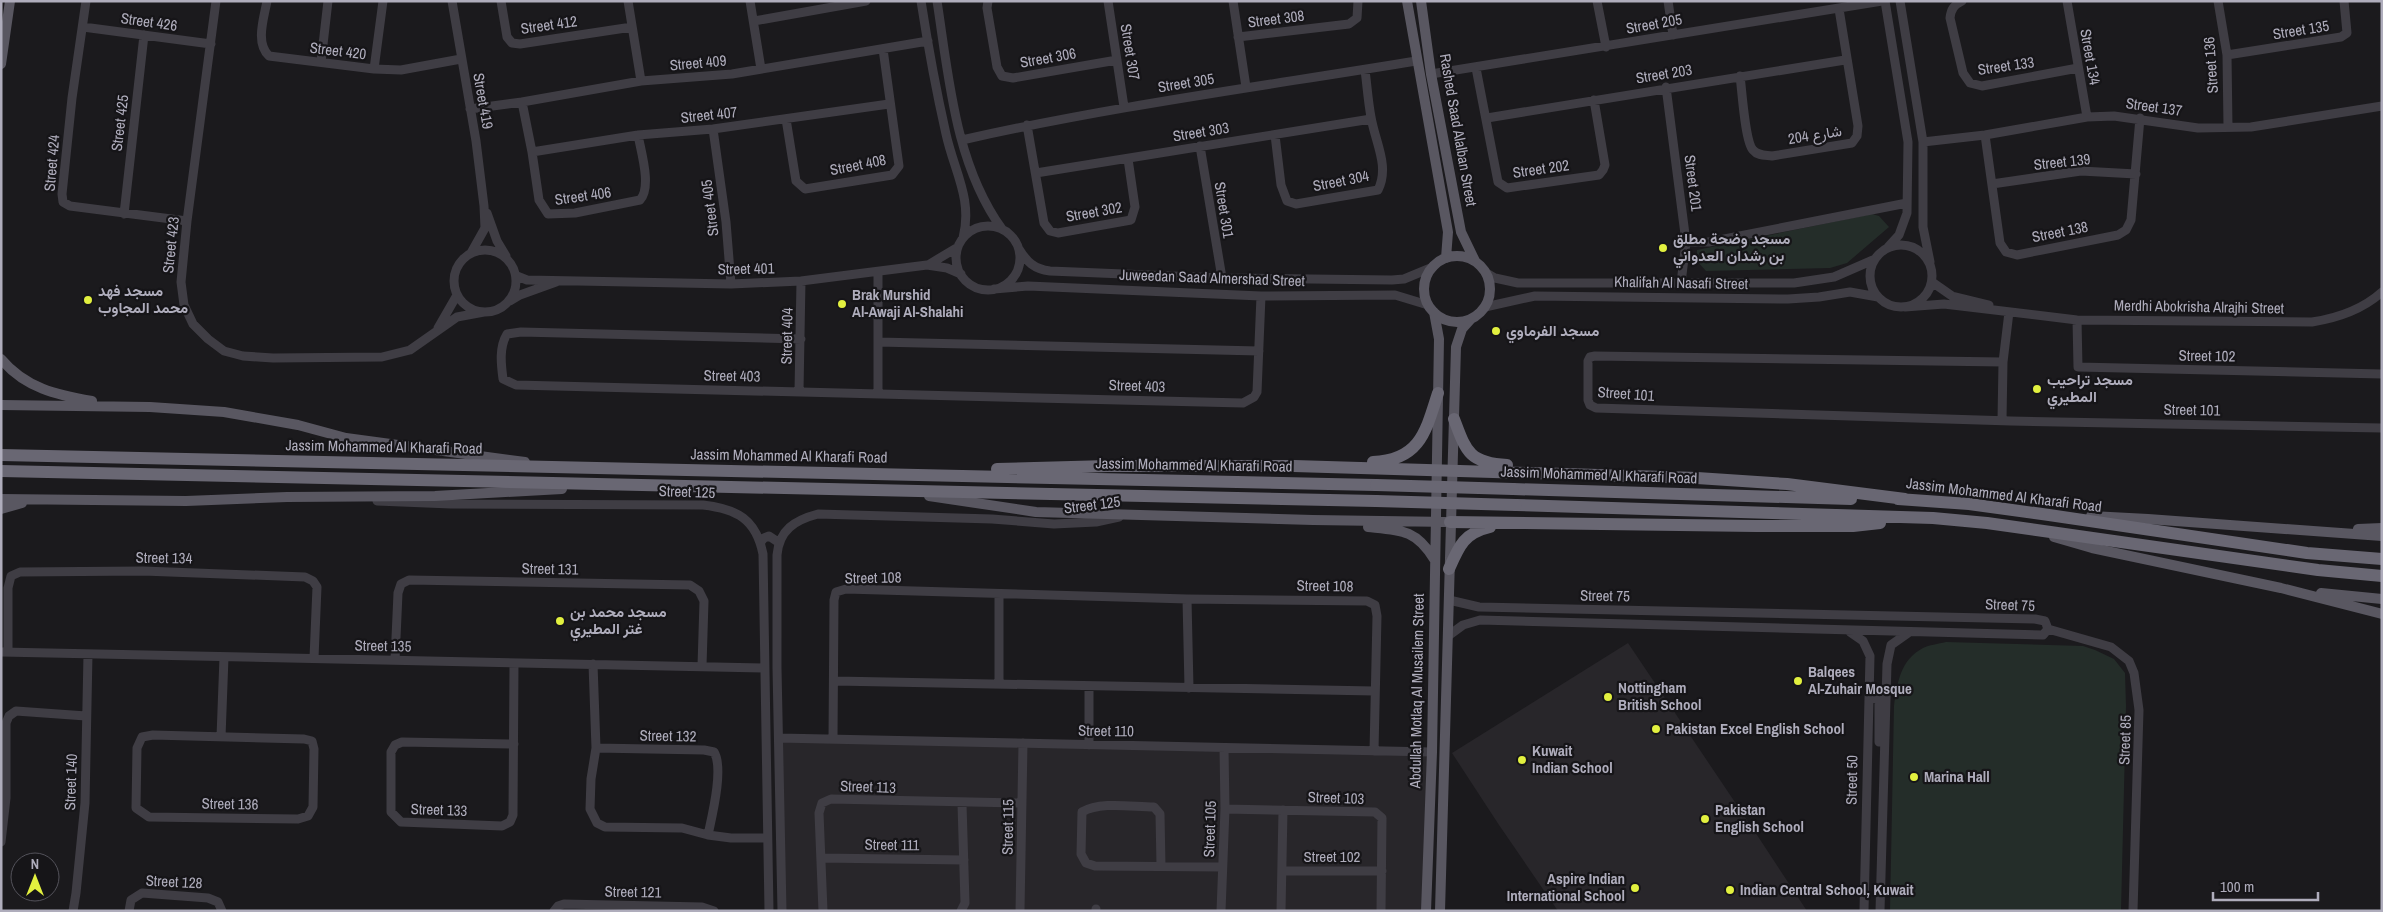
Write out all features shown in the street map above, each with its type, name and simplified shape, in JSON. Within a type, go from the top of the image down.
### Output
[{"type":"highway","points":[[1294,466],[1387,462],[1400,457],[1414,449],[1426,429],[1438,393]]},
{"type":"highway","points":[[1454,419],[1464,445],[1475,459],[1495,465],[1605,470],[1646,478]]},
{"type":"highway","name":"Jassim Mohammed Al Kharafi Road","points":[[1,455],[1376,485],[1807,498],[1906,499],[2049,514],[2307,553],[2382,559]]},
{"type":"highway","points":[[873,474],[1108,466],[1294,466],[1696,478],[1787,484],[1906,499]]},
{"type":"highway","name":"Jassim Mohammed Al Kharafi Road","points":[[1,471],[1376,501],[1933,518],[2019,528],[2318,570],[2382,576]]},
{"type":"highway","points":[[1450,522],[1853,526],[1933,518]]},
{"type":"highway","points":[[1449,569],[1460,546],[1470,534],[1489,527],[1509,524]]},
{"type":"main road","points":[[1,64],[10,1]]},
{"type":"main road","name":"Rashed Saad Alalban Street","points":[[1407,1],[1416,61],[1448,232],[1446,258]]},
{"type":"main road","name":"Rashed Saad Alalban Street","points":[[1421,1],[1432,74],[1461,232],[1475,261]]},
{"type":"main road","points":[[1411,25],[1418,30],[1425,24]]},
{"type":"main road","points":[[1436,471],[1438,328],[1424,285],[1433,267],[1446,258],[1456,256],[1475,261],[1485,272],[1490,290],[1485,307],[1462,330],[1456,347],[1452,471]]},
{"type":"main road","points":[[1431,309],[1452,322],[1471,319]]},
{"type":"main road","points":[[1,358],[29,383],[44,390],[60,396],[125,406]]},
{"type":"main road","points":[[1,405],[125,406],[224,412],[298,425],[346,438],[568,468]]},
{"type":"main road","name":"Abdullah Motlaq Al Musailem Street","points":[[1426,911],[1432,752],[1436,471]]},
{"type":"main road","name":"Abdullah Motlaq Al Musailem Street","points":[[1440,911],[1452,471]]},
{"type":"main road","points":[[1,499],[186,501],[287,497],[435,496],[627,485]]},
{"type":"main road","points":[[891,490],[1036,512],[1450,522]]},
{"type":"main road","points":[[1,509],[35,500]]},
{"type":"main road","points":[[2049,514],[2148,518],[2382,536]]},
{"type":"main road","points":[[1313,520],[1403,530],[1420,540],[1434,559]]},
{"type":"main road","points":[[2247,526],[2382,528]]},
{"type":"main road","points":[[2019,528],[2092,548],[2281,588],[2382,614]]},
{"type":"main road","points":[[2281,588],[2382,599]]},
{"type":"main road","points":[[1433,674],[1447,675]]},
{"type":"street","name":"Street 424","points":[[86,1],[72,98],[62,194],[63,202],[70,206],[187,221]]},
{"type":"street","name":"Street 423","points":[[216,1],[187,221],[181,282],[184,305],[193,324],[208,340],[224,351],[243,356],[273,358],[382,357],[410,350],[457,317],[484,312]]},
{"type":"street","name":"Street 420","points":[[266,1],[261,42],[263,50],[269,56],[374,69],[401,70],[462,59]]},
{"type":"street","points":[[321,62],[328,1]]},
{"type":"street","points":[[374,69],[382,1]]},
{"type":"street","name":"Street 419","points":[[452,1],[484,206],[485,228],[471,253]]},
{"type":"street","name":"Street 412","points":[[501,1],[507,37],[512,43],[520,44],[632,27]]},
{"type":"street","points":[[628,1],[642,81]]},
{"type":"street","points":[[750,1],[761,69]]},
{"type":"street","points":[[754,21],[866,1]]},
{"type":"street","points":[[922,1],[948,142],[966,203],[967,223],[958,248],[958,266],[961,274],[975,286],[994,289],[1003,286],[1016,274],[1019,267],[1019,249],[1010,234],[1002,228],[986,207],[977,188],[954,108],[937,1]]},
{"type":"street","name":"Street 306","points":[[988,1],[987,8],[997,67],[1002,76],[1013,78],[1117,60]]},
{"type":"street","name":"Street 307","points":[[1108,1],[1124,107]]},
{"type":"street","points":[[1233,1],[1246,87]]},
{"type":"street","name":"Street 308","points":[[1238,37],[1349,24],[1357,18],[1358,1]]},
{"type":"street","points":[[1597,1],[1606,47]]},
{"type":"street","points":[[1668,1],[1673,35]]},
{"type":"street","points":[[1884,1],[1908,142],[1907,203],[1904,226],[1888,247],[1874,260],[1870,279],[1872,288],[1878,297],[1895,306],[1905,307],[1917,303],[1927,294],[1932,282],[1923,227],[1923,142],[1900,1]]},
{"type":"street","name":"Street 205","points":[[1432,74],[1884,1]]},
{"type":"street","name":"Street 133","points":[[1962,1],[1955,5],[1951,11],[1950,18],[1963,73],[1970,83],[1982,86],[2078,68]]},
{"type":"street","name":"Street 134","points":[[2067,1],[2087,117]]},
{"type":"street","name":"Street 136","points":[[2218,1],[2227,55],[2228,127]]},
{"type":"street","name":"Street 135","points":[[2227,55],[2341,37],[2347,33],[2348,28],[2344,1]]},
{"type":"street","name":"شارع 204","points":[[1740,76],[1748,139],[1752,150],[1760,155],[1772,156],[1852,143],[1857,136],[1858,126],[1845,60],[1839,9]]},
{"type":"street","name":"Street 426","points":[[83,27],[211,44]]},
{"type":"street","name":"Street 425","points":[[124,214],[144,35]]},
{"type":"street","name":"Street 409","points":[[470,109],[642,81],[732,74],[928,41]]},
{"type":"street","name":"Street 408","points":[[786,119],[796,181],[805,189],[892,175],[899,166],[898,147],[889,104],[883,49]]},
{"type":"street","name":"Street 203","points":[[1487,118],[1666,87],[1845,60]]},
{"type":"street","name":"Street 305","points":[[962,140],[1027,125],[1124,107],[1416,61]]},
{"type":"street","name":"Street 202","points":[[1476,68],[1498,182],[1507,188],[1599,175],[1604,170],[1605,165],[1594,100]]},
{"type":"street","name":"Street 304","points":[[1275,134],[1281,185],[1286,201],[1296,204],[1378,190],[1382,180],[1383,166],[1371,119],[1365,70]]},
{"type":"street","name":"Street 201","points":[[1666,87],[1686,242],[1681,283]]},
{"type":"street","points":[[1900,96],[1906,100],[1915,94]]},
{"type":"street","name":"Street 406","points":[[522,102],[539,200],[548,214],[575,213],[640,200],[645,195],[646,186],[638,135]]},
{"type":"street","name":"Street 407","points":[[532,152],[638,135],[713,129],[889,104]]},
{"type":"street","name":"Street 137","points":[[1923,142],[1985,135],[2087,117],[2114,116],[2140,118],[2198,128],[2251,127],[2382,106]]},
{"type":"street","name":"Street 138","points":[[1985,135],[2000,243],[2006,252],[2017,255],[2118,235],[2126,230],[2131,220],[2140,118]]},
{"type":"street","name":"Street 303","points":[[1036,173],[1371,119]]},
{"type":"street","name":"Street 302","points":[[1027,125],[1044,223],[1050,231],[1058,232],[1131,220],[1135,207],[1128,159]]},
{"type":"street","name":"Street 405","points":[[713,129],[726,222],[731,284]]},
{"type":"street","name":"Street 301","points":[[1200,146],[1222,278]]},
{"type":"street","name":"Street 139","points":[[1992,184],[2081,171],[2136,174]]},
{"type":"street","points":[[1686,242],[1709,242],[1907,203]]},
{"type":"street","name":"Street 419","points":[[484,206],[497,241],[508,259]]},
{"type":"street","points":[[963,238],[971,231],[981,227],[1002,228]]},
{"type":"street","points":[[1888,247],[1898,244],[1916,248],[1930,262]]},
{"type":"street","name":"Street 401","points":[[927,265],[958,248]]},
{"type":"street","points":[[482,249],[496,251],[508,259],[517,276],[516,290],[508,303],[497,310],[484,312],[469,307],[457,295],[454,283],[455,271],[461,260],[471,253],[482,249]]},
{"type":"street","name":"Juweedan Saad Almershad Street","points":[[1019,249],[1027,262],[1040,270],[1050,271],[1222,278],[1392,280],[1404,279],[1433,267]]},
{"type":"street","name":"Khalifah Al Nasafi Street","points":[[1485,272],[1495,278],[1518,283],[1794,283],[1834,277],[1874,260]]},
{"type":"street","name":"Street 401","points":[[517,276],[528,280],[565,279],[731,284],[801,281],[927,265],[947,268],[961,274]]},
{"type":"street","points":[[878,272],[878,393]]},
{"type":"street","name":"Street 401","points":[[508,303],[520,295],[565,279]]},
{"type":"street","name":"Street 404","points":[[799,391],[801,281]]},
{"type":"street","points":[[1580,282],[1585,288],[1580,296]]},
{"type":"street","points":[[1594,296],[1591,288],[1596,282]]},
{"type":"street","name":"Merdhi Abokrisha Alrajhi Street","points":[[1932,282],[1952,296],[2009,312]]},
{"type":"street","name":"Juweedan Saad Almershad Street","points":[[994,289],[1028,286],[1261,296],[1395,295],[1431,309]]},
{"type":"street","name":"Khalifah Al Nasafi Street","points":[[1485,307],[1535,296],[1788,299],[1850,292],[1878,297]]},
{"type":"street","name":"Merdhi Abokrisha Alrajhi Street","points":[[1905,307],[1944,304],[2077,320],[2312,322],[2337,318],[2374,299],[2382,292]]},
{"type":"street","name":"Street 423","points":[[434,334],[457,295]]},
{"type":"street","name":"Street 403","points":[[801,339],[521,332],[507,334],[502,343],[503,379],[516,385],[1243,403],[1254,397],[1256,392],[1261,296]]},
{"type":"street","points":[[2002,420],[2002,362],[2009,312]]},
{"type":"street","name":"Street 102","points":[[2077,320],[2078,367],[2382,374]]},
{"type":"street","points":[[878,342],[1259,351]]},
{"type":"street","name":"Street 101","points":[[2002,362],[1595,356],[1590,357],[1588,361],[1588,400],[1590,405],[1596,408],[2002,420],[2382,428]]},
{"type":"street","name":"Street 125","points":[[287,497],[451,504],[703,504],[724,507],[742,516],[755,530],[763,554],[763,668],[769,911]]},
{"type":"street","name":"Street 125","points":[[778,542],[794,522],[818,514],[992,518],[1054,524],[1096,522],[1129,515]]},
{"type":"street","points":[[760,543],[769,536],[778,542],[776,638],[782,911]]},
{"type":"street","name":"Street 134","points":[[5,652],[8,588],[11,576],[20,572],[143,571],[305,577],[313,581],[318,587],[314,658]]},
{"type":"street","name":"Street 131","points":[[395,660],[398,593],[401,584],[409,580],[690,585],[699,591],[704,601],[702,666]]},
{"type":"street","name":"Street 108","points":[[834,740],[834,600],[836,592],[846,589],[1367,601],[1375,605],[1377,616],[1374,751]]},
{"type":"street","points":[[999,594],[999,684]]},
{"type":"street","points":[[1187,598],[1189,688]]},
{"type":"street","name":"Street 75","points":[[1448,600],[1479,607],[2035,619],[2045,621],[2048,629],[2043,635],[1908,633],[1480,620],[1463,625],[1448,636]]},
{"type":"street","points":[[1580,609],[1576,616],[1580,623]]},
{"type":"street","points":[[1919,617],[1925,626],[1920,633]]},
{"type":"street","name":"Street 85","points":[[2048,629],[2111,647],[2129,661],[2134,673],[2139,710],[2133,911]]},
{"type":"street","name":"Street 50","points":[[1847,631],[1857,635],[1864,641],[1870,656],[1864,911]]},
{"type":"street","points":[[1880,911],[1888,653],[1891,645],[1908,633]]},
{"type":"street","name":"Street 135","points":[[5,652],[763,668]]},
{"type":"street","name":"Street 140","points":[[72,911],[76,893],[85,804],[88,654]]},
{"type":"street","points":[[221,737],[224,657]]},
{"type":"street","name":"Street 133","points":[[514,663],[514,744],[512,815],[510,822],[502,826],[401,822],[390,812],[391,752],[395,745],[402,742],[514,744]]},
{"type":"street","points":[[593,664],[596,748],[591,779],[590,809],[597,823],[605,827],[682,828],[708,835],[731,838],[767,838]]},
{"type":"street","points":[[835,681],[1374,691]]},
{"type":"street","points":[[1089,745],[1090,686]]},
{"type":"street","points":[[1869,701],[1872,698],[1879,700],[1879,741],[1885,753]]},
{"type":"street","points":[[1,842],[6,798],[6,723],[9,716],[16,711],[86,716]]},
{"type":"street","name":"Street 136","points":[[154,734],[221,737],[304,738],[312,741],[314,749],[313,807],[308,816],[298,819],[149,817],[136,808],[137,748],[142,737],[154,734]]},
{"type":"street","name":"Street 110","points":[[779,738],[1432,752]]},
{"type":"street","name":"Street 115","points":[[1020,911],[1023,743]]},
{"type":"street","name":"Street 132","points":[[596,748],[704,750],[714,752],[718,758],[717,774],[708,835]]},
{"type":"street","name":"Street 105","points":[[1221,911],[1225,809],[1224,748]]},
{"type":"street","name":"Street 113","points":[[823,911],[819,813],[822,803],[831,799],[962,804],[1022,803]]},
{"type":"street","points":[[962,804],[965,903],[962,911]]},
{"type":"street","points":[[1161,866],[1160,814],[1154,807],[1096,807],[1082,812],[1081,854],[1086,863],[1095,866],[1222,867]]},
{"type":"street","name":"Street 103","points":[[1225,809],[1375,812],[1379,814],[1382,818],[1381,911]]},
{"type":"street","name":"Street 102","points":[[1281,911],[1283,810]]},
{"type":"street","name":"Street 111","points":[[821,858],[964,860]]},
{"type":"street","points":[[768,864],[770,869],[776,870],[780,868],[781,864]]},
{"type":"street","name":"Street 102","points":[[1282,870],[1382,870]]},
{"type":"street","points":[[768,886],[775,879],[782,886]]},
{"type":"street","name":"Street 128","points":[[129,911],[131,900],[142,893],[212,898],[218,902],[222,911]]},
{"type":"street","name":"Street 121","points":[[554,911],[558,906],[564,904],[702,907],[714,911]]},
{"type":"shaded area","points":[[1872,214],[1879,216],[1889,227],[1847,263],[1830,268],[1706,271],[1697,261],[1697,250]]},
{"type":"shaded area","points":[[1946,642],[2083,646],[2114,659],[2125,673],[2126,706],[2121,911],[1890,911],[1894,706],[1898,681],[1909,659],[1915,653],[1925,647]]},
{"type":"shaded area","points":[[1628,643],[1807,911],[1558,911],[1499,825],[1452,753]]},
{"type":"shaded area","points":[[779,738],[1432,752],[1426,911],[782,911]]},
{"type":"place","name":"مسجد وضحة مطلق بن رشدان العدواني","points":[[1663,248]]},
{"type":"place","name":"مسجد فهد محمد المجاوب","points":[[88,300]]},
{"type":"place","name":"Brak Murshid Al-Awaji Al-Shalahi","points":[[842,304]]},
{"type":"place","name":"مسجد الفرماوي","points":[[1496,331]]},
{"type":"place","name":"مسجد تراحيب المطيري","points":[[2037,389]]},
{"type":"place","name":"مسجد محمد بن غتر المطيري","points":[[560,621]]},
{"type":"place","name":"Balqees Al-Zuhair Mosque","points":[[1798,681]]},
{"type":"place","name":"Nottingham British School","points":[[1608,697]]},
{"type":"place","name":"Pakistan Excel English School","points":[[1656,729]]},
{"type":"place","name":"Kuwait Indian School","points":[[1522,760]]},
{"type":"place","name":"Marina Hall","points":[[1914,777]]},
{"type":"place","name":"Pakistan English School","points":[[1705,819]]},
{"type":"place","name":"Aspire Indian International School","points":[[1635,888]]},
{"type":"place","name":"Indian Central School, Kuwait","points":[[1730,890]]}]
